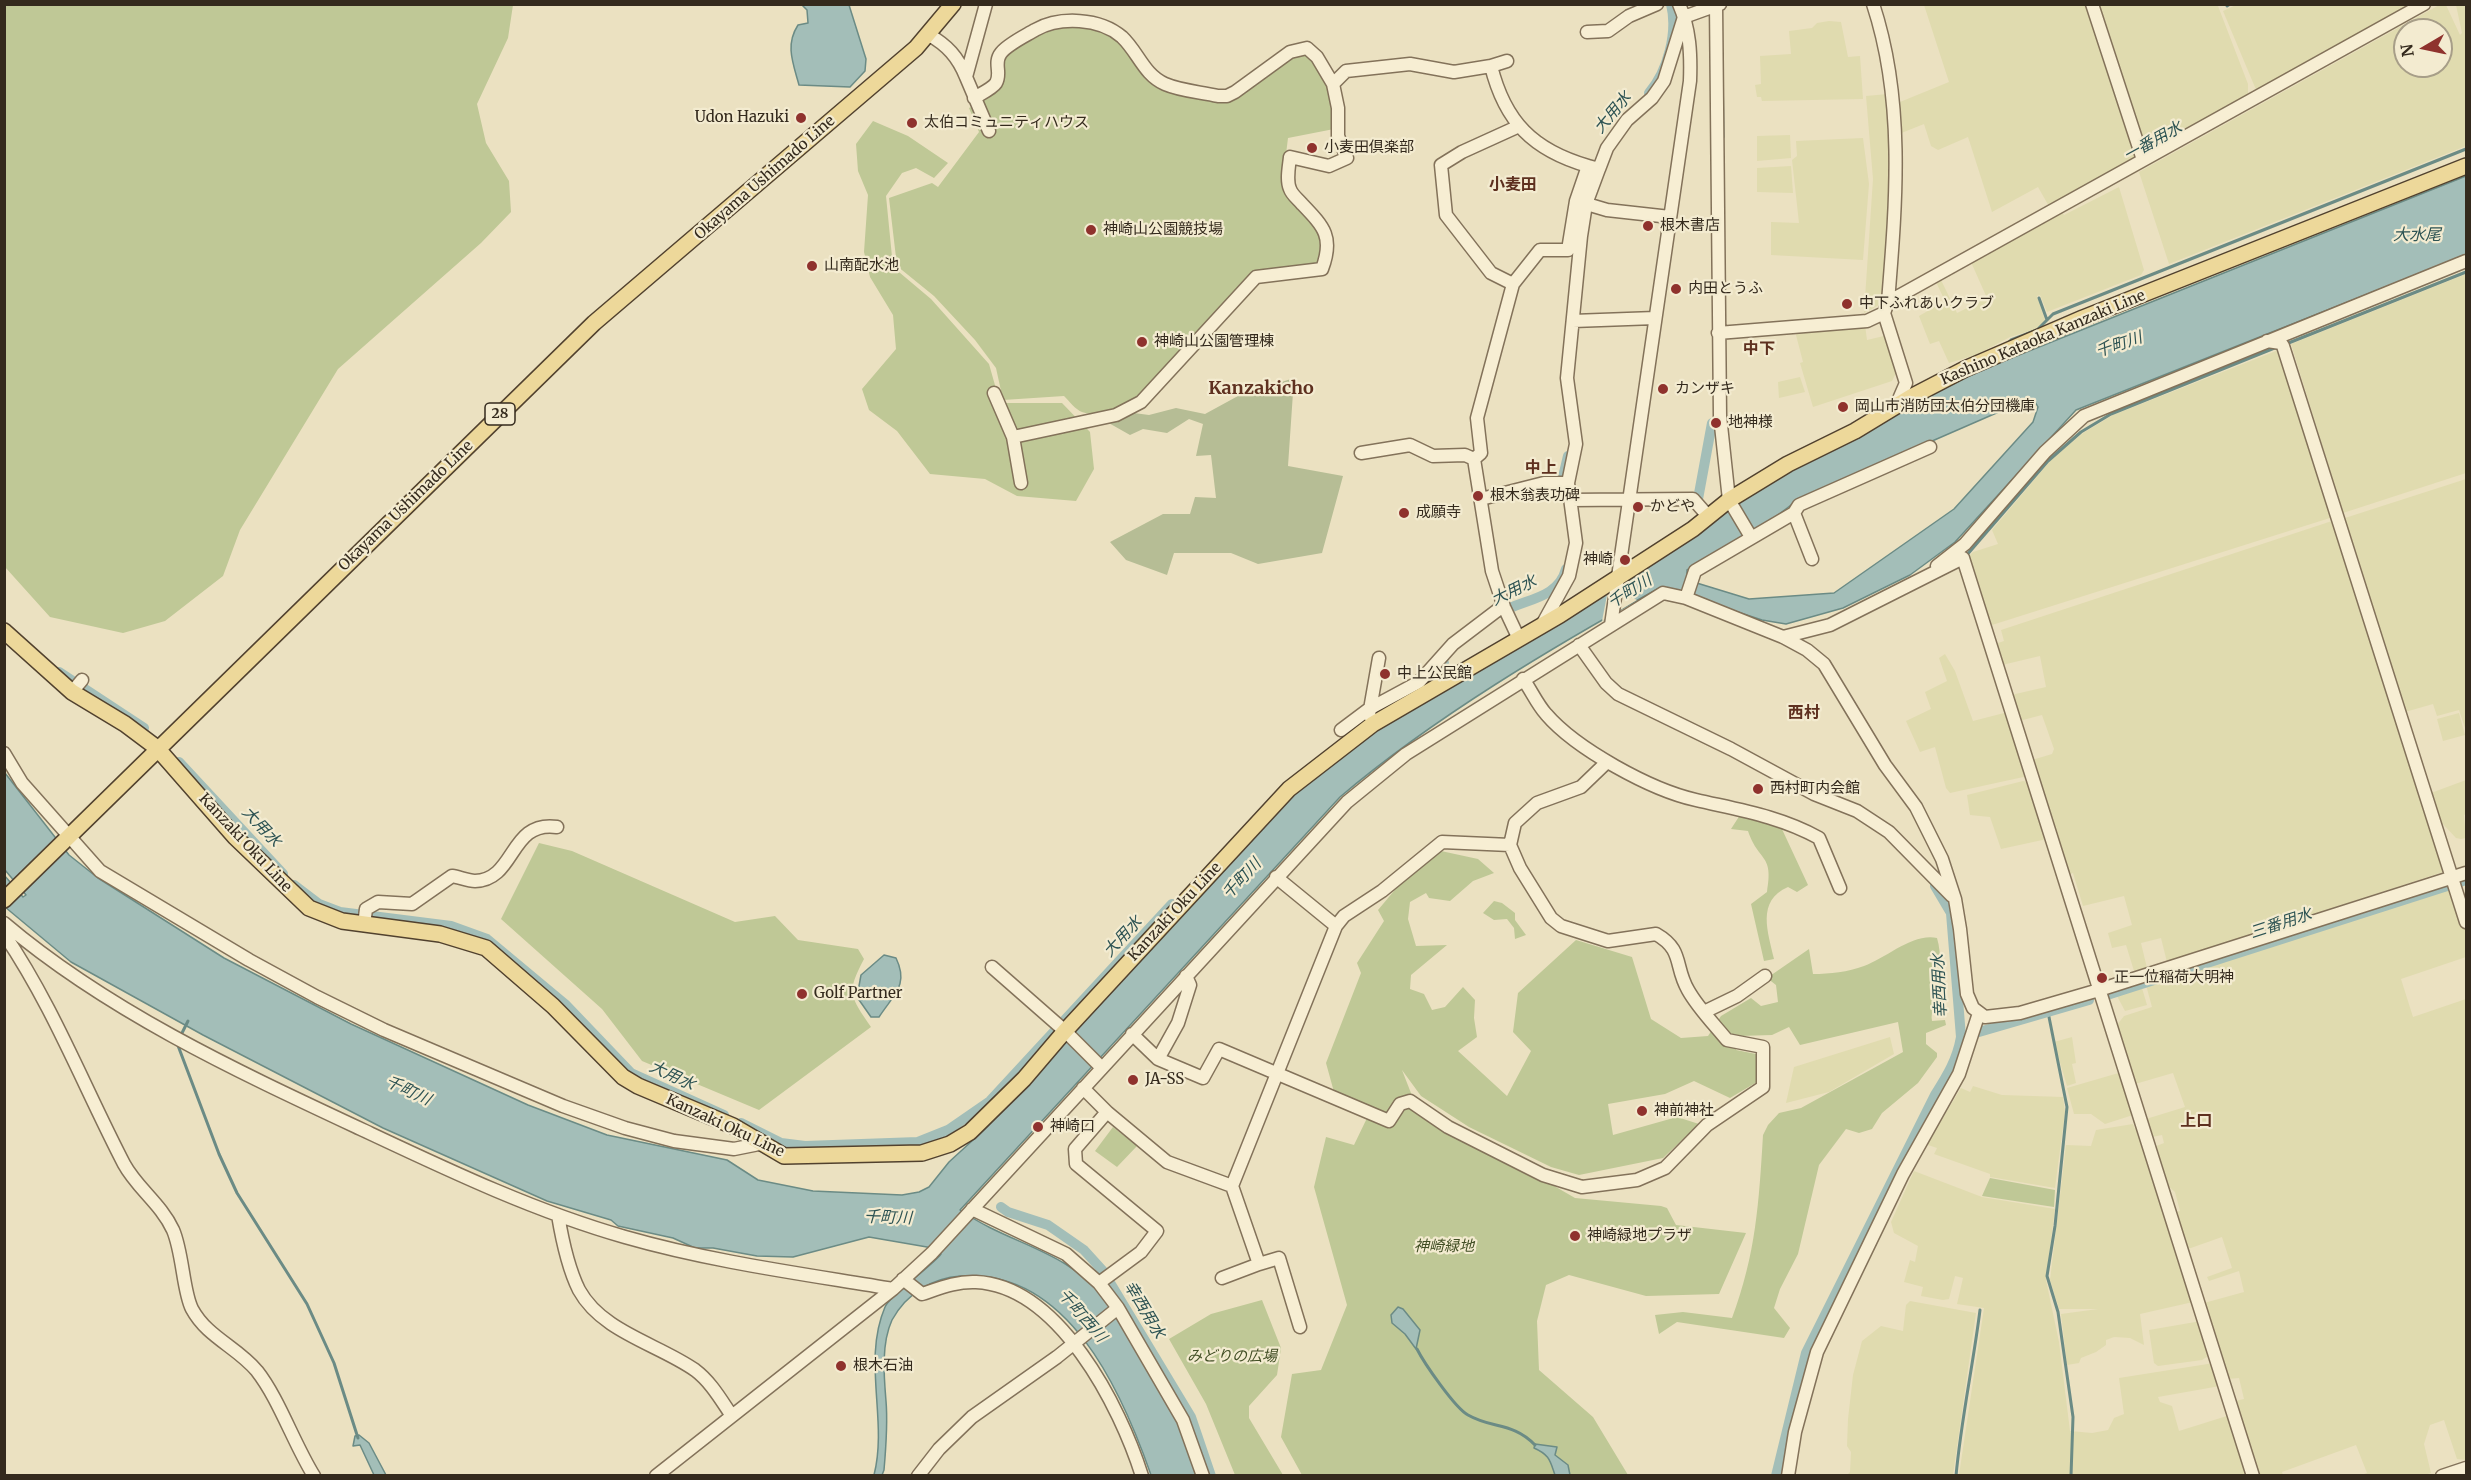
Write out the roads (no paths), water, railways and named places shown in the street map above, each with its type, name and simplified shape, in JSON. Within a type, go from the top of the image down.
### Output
[{"type":"main road","name":"Okayama Ushimado Line","points":[[4,900],[594,323],[780,167],[928,35],[953,4]]},
{"type":"main road","name":"Kashino Kataoka Kanzaki Line","points":[[1615,582],[1708,516],[1788,464],[1856,431],[1896,406],[1965,369],[2083,318],[2466,166]]},
{"type":"main road","name":"Kanzaki Oku Line","points":[[4,631],[157,748],[235,837],[294,894],[325,916],[364,925],[440,934],[486,948],[553,1006],[623,1077],[764,1143],[784,1156],[804,1157],[922,1153],[950,1144],[970,1132],[1024,1079],[1063,1030],[1289,789],[1370,717],[1519,639],[1615,582]]},
{"type":"street","points":[[966,77],[986,4]]},
{"type":"street","points":[[1587,32],[1608,31],[1629,16],[1657,4]]},
{"type":"street","points":[[1611,620],[1690,81],[1692,52],[1679,4]]},
{"type":"street","points":[[1873,4],[1884,37],[1896,136],[1896,206],[1886,307],[1906,383],[1896,406]]},
{"type":"street","points":[[2092,4],[2143,160]]},
{"type":"street","points":[[1721,332],[1867,321],[1886,307],[2143,160],[2424,4]]},
{"type":"street","points":[[1542,625],[1571,568],[1576,543],[1570,500],[1564,483],[1576,444],[1567,378],[1573,321],[1574,251],[1581,202],[1594,168],[1607,148],[1627,120],[1652,98],[1664,81],[1678,29],[1684,17],[1718,5],[1720,416],[1730,502],[1750,535]]},
{"type":"street","points":[[974,98],[995,85],[998,78],[996,63],[1002,52],[1037,29],[1057,21],[1077,21],[1107,27],[1122,38],[1149,74],[1165,84],[1227,96],[1290,52],[1306,48],[1317,57],[1333,84],[1338,108],[1338,136],[1347,158],[1329,165],[1290,157],[1288,181],[1290,191],[1323,226],[1329,250],[1322,269],[1256,277],[1141,402],[1116,415],[1013,437]]},
{"type":"street","points":[[928,35],[943,43],[954,55],[989,131]]},
{"type":"street","points":[[1333,84],[1346,71],[1410,64],[1454,72],[1507,61]]},
{"type":"street","points":[[1491,66],[1496,87],[1517,127],[1556,156],[1594,168]]},
{"type":"street","points":[[1513,284],[1491,273],[1446,215],[1441,165],[1462,152],[1517,127]]},
{"type":"street","points":[[1581,202],[1607,210],[1670,217]]},
{"type":"street","points":[[1474,459],[1481,453],[1477,418],[1513,284],[1540,250],[1574,251]]},
{"type":"street","points":[[1911,586],[1965,544],[2045,452],[2085,416],[2466,261]]},
{"type":"street","points":[[1573,321],[1655,318]]},
{"type":"street","points":[[2267,341],[2282,345],[2466,922]]},
{"type":"street","points":[[994,393],[1013,437],[1021,483]]},
{"type":"street","points":[[1361,453],[1410,445],[1432,456],[1465,455],[1474,459]]},
{"type":"street","points":[[1689,591],[1695,571],[1750,535],[1794,513],[1799,505],[1930,447]]},
{"type":"street","points":[[1474,459],[1492,571],[1503,606],[1519,639]]},
{"type":"street","points":[[1481,500],[1544,483],[1564,483]]},
{"type":"street","points":[[1570,500],[1694,500],[1708,516]]},
{"type":"street","points":[[1794,513],[1812,559]]},
{"type":"street","points":[[1784,637],[1830,625],[1963,558],[2253,1476]]},
{"type":"street","points":[[656,1476],[905,1281],[1083,1088],[1100,1065],[1132,1034],[1347,802],[1374,777],[1579,645],[1611,620],[1663,593],[1689,591],[1784,637],[1817,657],[1834,678],[1885,765],[1916,807],[1942,858],[1955,899],[1969,1001],[1979,1013],[1990,1018],[2099,990],[2454,882],[2466,873]]},
{"type":"street","points":[[1341,730],[1370,717],[1419,682],[1453,644],[1503,606]]},
{"type":"street","points":[[1579,645],[1606,683],[1618,694],[1742,754],[1814,794],[1857,811],[1889,832],[1955,899]]},
{"type":"street","points":[[1370,717],[1379,658]]},
{"type":"street","points":[[1523,679],[1546,714],[1585,749],[1607,762],[1682,796],[1777,818],[1819,837],[1840,888]]},
{"type":"street","points":[[4,753],[22,783],[66,839],[100,871],[249,960],[384,1030],[563,1106],[625,1128],[674,1141],[734,1149],[764,1143]]},
{"type":"street","points":[[1132,1034],[1158,1059],[1203,1078],[1219,1049],[1389,1121],[1400,1104],[1410,1101],[1448,1127],[1543,1175],[1571,1185],[1637,1180],[1665,1168],[1707,1125],[1763,1088],[1763,1047],[1727,1040],[1688,990],[1676,950],[1670,943],[1656,934],[1608,941],[1561,926],[1551,918],[1520,868],[1510,845],[1515,823],[1537,802],[1581,787],[1607,762]]},
{"type":"street","points":[[364,925],[366,909],[378,902],[412,904],[452,876],[476,881],[491,876],[504,866],[523,836],[536,828],[557,827]]},
{"type":"street","points":[[1259,1264],[1232,1186],[1336,926],[1344,916],[1382,891],[1442,842],[1510,845]]},
{"type":"street","points":[[1276,877],[1336,926]]},
{"type":"street","points":[[4,923],[77,977],[213,1057],[399,1147],[558,1215],[625,1237],[682,1251],[893,1289]]},
{"type":"street","points":[[4,934],[28,970],[126,1167],[163,1212],[174,1231],[191,1308],[208,1333],[232,1347],[258,1372],[314,1476]]},
{"type":"street","points":[[992,967],[1100,1065]]},
{"type":"street","points":[[1158,1059],[1178,1023],[1190,985],[1186,976]]},
{"type":"street","points":[[1704,1012],[1737,996],[1765,976]]},
{"type":"street","points":[[1788,1476],[1791,1451],[1817,1352],[1903,1173],[1959,1074],[1979,1013]]},
{"type":"street","points":[[1083,1088],[1131,1135],[1167,1162],[1232,1186]]},
{"type":"street","points":[[1104,1279],[1141,1252],[1156,1231],[1076,1164],[1075,1149],[1107,1112]]},
{"type":"street","points":[[970,1212],[1066,1254],[1104,1279],[1117,1308],[1183,1420],[1203,1476]]},
{"type":"street","points":[[558,1215],[562,1237],[579,1290],[592,1306],[621,1329],[695,1370],[708,1382],[732,1416]]},
{"type":"street","points":[[1222,1278],[1279,1258],[1300,1327]]},
{"type":"street","points":[[905,1281],[922,1294],[959,1283],[978,1282],[997,1287],[1032,1302],[1049,1314],[1075,1343],[1102,1386],[1133,1449],[1142,1476]]},
{"type":"street","points":[[918,1476],[939,1449],[972,1417],[1075,1343],[1117,1308]]},
{"type":"street","points":[[2442,1476],[2466,1468]]},
{"type":"water","points":[[802,5],[849,5],[866,59],[865,71],[850,87],[799,85],[791,47],[798,25],[808,23],[807,10]]},
{"type":"water","points":[[2466,176],[2466,255],[2076,410],[1955,542],[1910,575],[1843,608],[1786,624],[1762,620],[1661,587],[1495,684],[1414,739],[1340,797],[960,1210],[999,1232],[1038,1249],[1074,1270],[1092,1284],[1109,1302],[1181,1425],[1199,1475],[1151,1475],[1124,1408],[1106,1373],[1085,1341],[1060,1314],[1032,1292],[999,1279],[961,1276],[940,1280],[921,1289],[905,1302],[892,1320],[886,1339],[884,1360],[887,1418],[884,1470],[882,1475],[874,1475],[878,1454],[875,1369],[878,1327],[888,1302],[941,1254],[927,1247],[869,1237],[793,1257],[757,1256],[713,1248],[695,1248],[673,1238],[618,1226],[611,1220],[547,1201],[383,1128],[203,1035],[71,962],[5,907],[4,875],[23,897],[26,895],[5,870],[5,773],[69,855],[98,878],[224,958],[351,1024],[528,1105],[607,1135],[727,1160],[758,1180],[813,1191],[902,1195],[919,1192],[929,1187],[949,1162],[985,1129],[1288,795],[1370,733],[1747,493],[1969,375]],"holes":[[[2034,400],[2038,407],[2033,422],[1954,509],[1834,593],[1749,599],[1687,580],[1687,570],[1766,524],[1799,499],[2024,401]]]},
{"type":"water","points":[[884,955],[896,958],[900,967],[900,982],[898,989],[879,1017],[871,1017],[857,997],[861,975]]},
{"type":"water","points":[[1398,1307],[1403,1309],[1420,1330],[1416,1349],[1405,1334],[1392,1323],[1391,1315]]},
{"type":"water","points":[[359,1435],[369,1443],[386,1475],[374,1475],[360,1445],[353,1446],[355,1436]]},
{"type":"water","points":[[1535,1444],[1557,1447],[1555,1455],[1568,1465],[1570,1475],[1555,1475],[1549,1459],[1534,1448]]},
{"type":"waterway","name":"大用水","points":[[1649,93],[1656,84],[1670,51],[1673,27],[1671,4]]},
{"type":"waterway","points":[[1722,53],[1723,137]]},
{"type":"waterway","points":[[2007,344],[2011,340],[2037,330],[2053,314],[2466,149]]},
{"type":"waterway","points":[[2286,344],[2466,272]]},
{"type":"waterway","points":[[2039,298],[2047,320]]},
{"type":"waterway","points":[[1966,556],[2048,461],[2081,432],[2111,414],[2277,347]]},
{"type":"waterway","points":[[1688,501],[1698,499],[1712,423],[1719,420]]},
{"type":"waterway","name":"大用水","points":[[1564,491],[1563,477],[1568,456]]},
{"type":"waterway","name":"大用水","points":[[1500,613],[1547,593],[1562,579],[1566,569]]},
{"type":"waterway","name":"大用水","points":[[1411,692],[1423,687],[1444,663]]},
{"type":"waterway","name":"大用水","points":[[59,672],[144,728]]},
{"type":"waterway","name":"大用水","points":[[1351,732],[1398,699]]},
{"type":"waterway","name":"大用水","points":[[179,762],[283,874]]},
{"type":"waterway","name":"三番用水","points":[[2104,996],[2466,880]]},
{"type":"waterway","name":"大用水","points":[[294,885],[319,904],[340,912],[451,926],[487,939],[565,1004],[631,1073],[724,1115]]},
{"type":"waterway","name":"幸西用水","points":[[1776,1476],[1806,1353],[1957,1053],[1961,1037],[1951,913],[1935,886]]},
{"type":"waterway","name":"大用水","points":[[741,1123],[781,1143],[805,1146],[918,1142],[948,1130],[990,1101],[1172,904]]},
{"type":"waterway","name":"三番用水","points":[[1972,1034],[2089,1000]]},
{"type":"waterway","points":[[2048,1012],[2067,1107],[2055,1226],[2047,1276],[2058,1312],[2073,1417],[2071,1476]]},
{"type":"waterway","points":[[180,1037],[188,1021]]},
{"type":"waterway","points":[[177,1043],[219,1154],[237,1193],[307,1304],[334,1363],[358,1438]]},
{"type":"waterway","name":"幸西用水","points":[[1001,1207],[1008,1212],[1048,1225],[1084,1250],[1103,1271],[1191,1417],[1211,1476]]},
{"type":"waterway","points":[[1956,1476],[1980,1310]]},
{"type":"waterway","points":[[1417,1349],[1440,1385],[1462,1411],[1477,1419],[1519,1433],[1535,1445]]},
{"type":"place","name":"Udon Hazuki","points":[[801,118]]},
{"type":"place","name":"太伯コミュニティハウス","points":[[912,123]]},
{"type":"place","name":"小麦田倶楽部","points":[[1312,148]]},
{"type":"place","name":"根木書店","points":[[1648,226]]},
{"type":"place","name":"神崎山公園競技場","points":[[1091,230]]},
{"type":"place","name":"山南配水池","points":[[812,266]]},
{"type":"place","name":"内田とうふ","points":[[1676,289]]},
{"type":"place","name":"中下ふれあいクラブ","points":[[1847,304]]},
{"type":"place","name":"神崎山公園管理棟","points":[[1142,342]]},
{"type":"place","name":"カンザキ","points":[[1663,389]]},
{"type":"place","name":"岡山市消防団太伯分団機庫","points":[[1843,407]]},
{"type":"place","name":"地神様","points":[[1716,423]]},
{"type":"place","name":"根木翁表功碑","points":[[1478,496]]},
{"type":"place","name":"かどや","points":[[1638,507]]},
{"type":"place","name":"成願寺","points":[[1404,513]]},
{"type":"place","name":"神崎","points":[[1625,560]]},
{"type":"place","name":"中上公民館","points":[[1385,674]]},
{"type":"place","name":"西村町内会館","points":[[1758,789]]},
{"type":"place","name":"正一位稲荷大明神","points":[[2102,978]]},
{"type":"place","name":"Golf Partner","points":[[802,994]]},
{"type":"place","name":"JA-SS","points":[[1133,1080]]},
{"type":"place","name":"神前神社","points":[[1642,1111]]},
{"type":"place","name":"神崎口","points":[[1038,1127]]},
{"type":"place","name":"神崎緑地プラザ","points":[[1575,1236]]},
{"type":"place","name":"根木石油","points":[[841,1366]]},
{"type":"district","name":"小麦田","points":[[1513,185]]},
{"type":"district","name":"中下","points":[[1759,349]]},
{"type":"district","name":"Kanzakicho","points":[[1261,389]]},
{"type":"district","name":"中上","points":[[1541,468]]},
{"type":"district","name":"西村","points":[[1804,713]]},
{"type":"district","name":"上口","points":[[2196,1121]]},
{"type":"water label","name":"一番用水","points":[[2153,142]]},
{"type":"water label","name":"大水尾","points":[[2417,235]]},
{"type":"water label","name":"千町川","points":[[2119,345]]},
{"type":"water label","name":"千町川","points":[[1630,592]]},
{"type":"water label","name":"千町川","points":[[1242,879]]},
{"type":"water label","name":"千町川","points":[[408,1091]]},
{"type":"water label","name":"千町川","points":[[888,1218]]},
{"type":"water label","name":"千町西川","points":[[1082,1316]]},
{"type":"park label","name":"神崎緑地","points":[[1444,1247]]},
{"type":"park label","name":"みどりの広場","points":[[1232,1357]]}]
